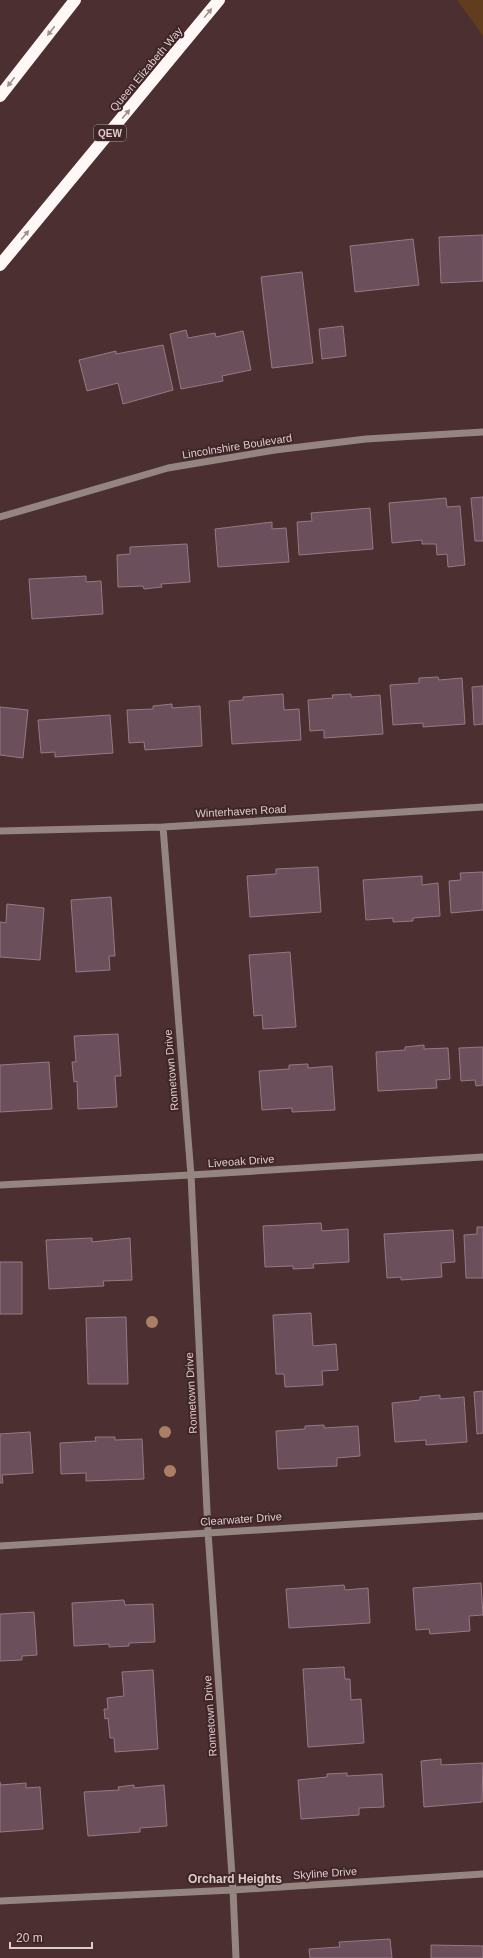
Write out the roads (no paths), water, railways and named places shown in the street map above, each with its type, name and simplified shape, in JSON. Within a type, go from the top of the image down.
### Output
[{"type":"highway","points":[[0,96],[75,0]]},
{"type":"highway","name":"Queen Elizabeth Way","points":[[0,265],[220,0]]},
{"type":"street","name":"Lincolnshire Boulevard","points":[[0,517],[168,468],[275,450],[366,439],[483,432]]},
{"type":"street","name":"Winterhaven Road","points":[[0,831],[163,827],[483,807]]},
{"type":"street","name":"Rometown Drive","points":[[163,827],[191,1176],[208,1532],[233,1890],[236,1958]]},
{"type":"street","name":"Liveoak Drive","points":[[0,1185],[191,1176],[483,1157]]},
{"type":"street","name":"Clearwater Drive","points":[[0,1546],[483,1516]]},
{"type":"street","name":"Skyline Drive","points":[[0,1901],[233,1890],[483,1874]]},
{"type":"district","name":"Orchard Heights","points":[[235,1879]]}]
